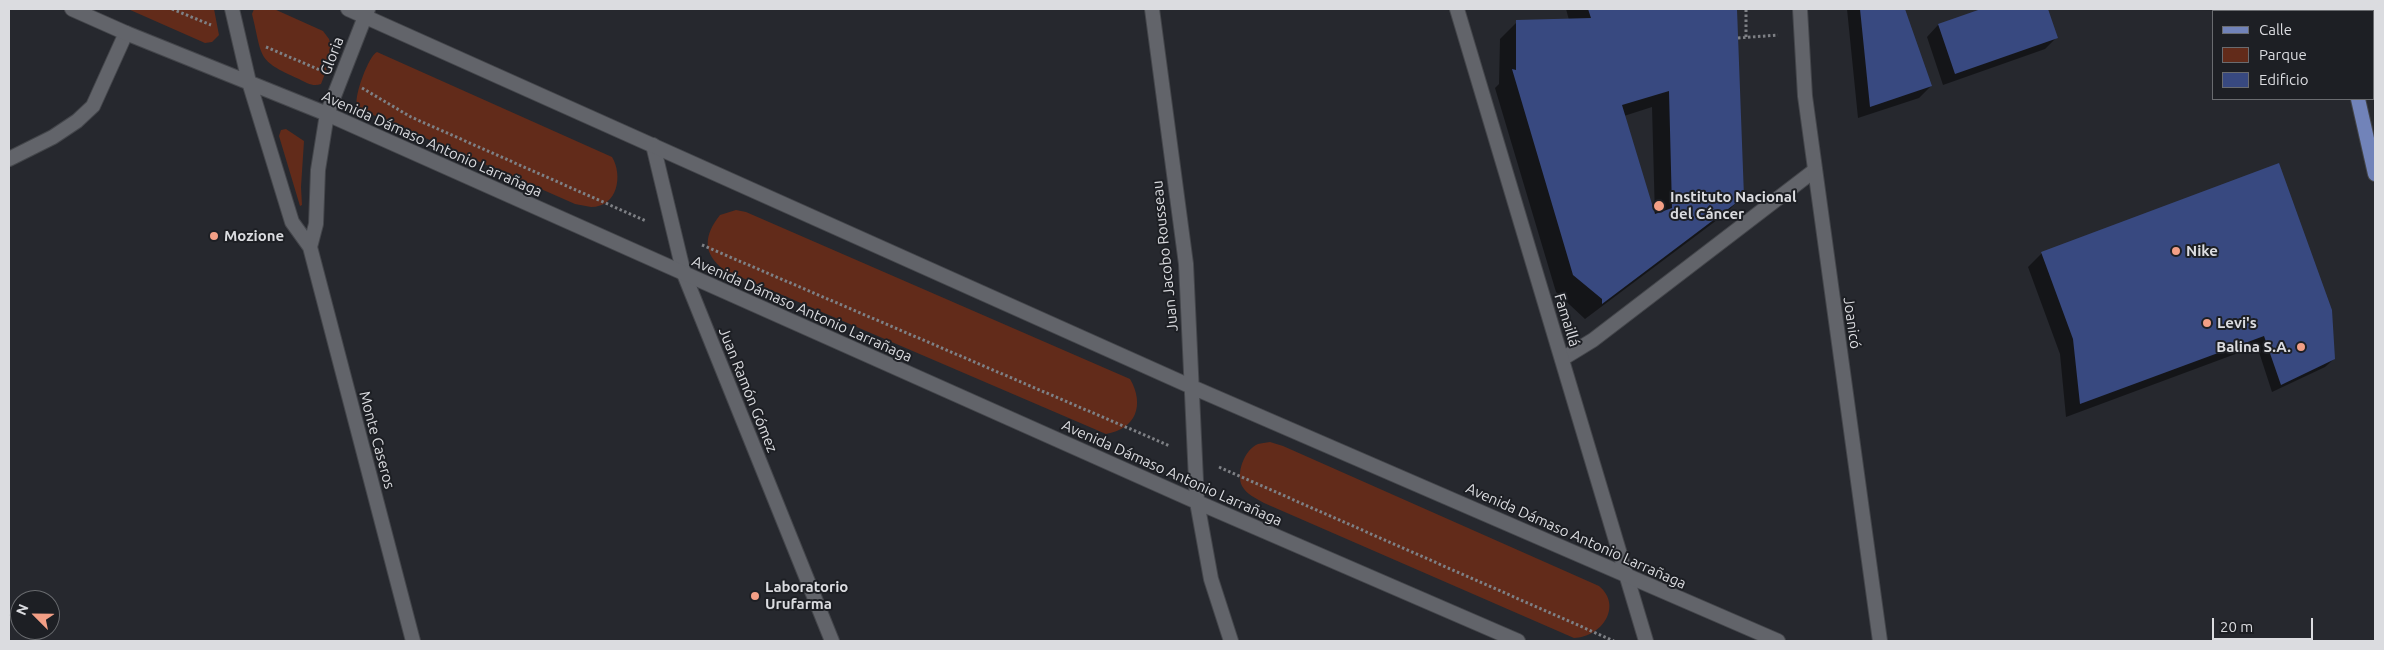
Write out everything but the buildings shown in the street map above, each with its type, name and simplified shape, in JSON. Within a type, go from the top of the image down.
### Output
[{"type":"main road","points":[[2358,100],[2375,174]]},
{"type":"street","name":"Avenida Dámaso Antonio Larrañaga","points":[[72,9],[126,33],[327,114],[1197,502],[1518,641]]},
{"type":"street","name":"Monte Caseros","points":[[232,9],[249,82],[292,222],[310,247],[413,641]]},
{"type":"street","name":"Avenida Dámaso Antonio Larrañaga","points":[[348,9],[366,12],[653,145],[1192,387],[1778,641]]},
{"type":"street","name":"Juan Jacobo Rousseau","points":[[1152,9],[1186,264],[1197,502],[1211,579],[1222,618],[1231,641]]},
{"type":"street","name":"Famaillá","points":[[1457,9],[1646,641]]},
{"type":"street","name":"Joanicó","points":[[1800,9],[1804,96],[1880,641]]},
{"type":"street","name":"Gloria","points":[[327,114],[366,12]]},
{"type":"street","points":[[9,159],[53,137],[93,106],[126,33]]},
{"type":"street","name":"Monte Caseros","points":[[310,247],[316,224],[318,170],[327,114]]},
{"type":"street","name":"Juan Ramón Gómez","points":[[653,145],[684,274],[832,641]]},
{"type":"street","points":[[1562,359],[1593,340],[1815,170]]},
{"type":"path","points":[[172,9],[273,49],[363,89],[411,118],[1195,456],[1614,641]]},
{"type":"path","points":[[1746,9],[1746,37]]},
{"type":"path","points":[[1738,38],[1756,37]]},
{"type":"green space","points":[[128,9],[214,9],[219,35],[212,42],[205,43]]},
{"type":"green space","points":[[254,9],[274,9],[323,31],[329,39],[333,53],[321,84],[313,85],[307,83],[285,73],[268,62],[260,49],[252,14]]},
{"type":"green space","points":[[377,52],[612,157],[617,172],[617,181],[616,189],[612,196],[600,206],[591,207],[575,204],[362,110],[357,104],[360,85],[370,60]]},
{"type":"green space","points":[[286,129],[304,141],[301,187],[302,205],[300,206],[279,136],[281,130]]},
{"type":"green space","points":[[736,210],[746,212],[1130,379],[1137,398],[1135,414],[1125,427],[1106,434],[724,270],[712,257],[709,250],[708,237],[720,215]]},
{"type":"green space","points":[[1270,442],[1283,446],[1599,586],[1606,594],[1609,602],[1609,611],[1606,619],[1593,632],[1574,638],[1264,503],[1246,492],[1240,481],[1240,475],[1242,462],[1249,451],[1258,444]]},
{"type":"place","name":"Instituto Nacional del Cáncer","points":[[1659,206]]},
{"type":"place","name":"Mozione","points":[[214,236]]},
{"type":"place","name":"Nike","points":[[2176,251]]},
{"type":"place","name":"Levi's","points":[[2207,323]]},
{"type":"place","name":"Balina S.A.","points":[[2301,347]]},
{"type":"place","name":"Laboratorio Urufarma","points":[[755,596]]}]
